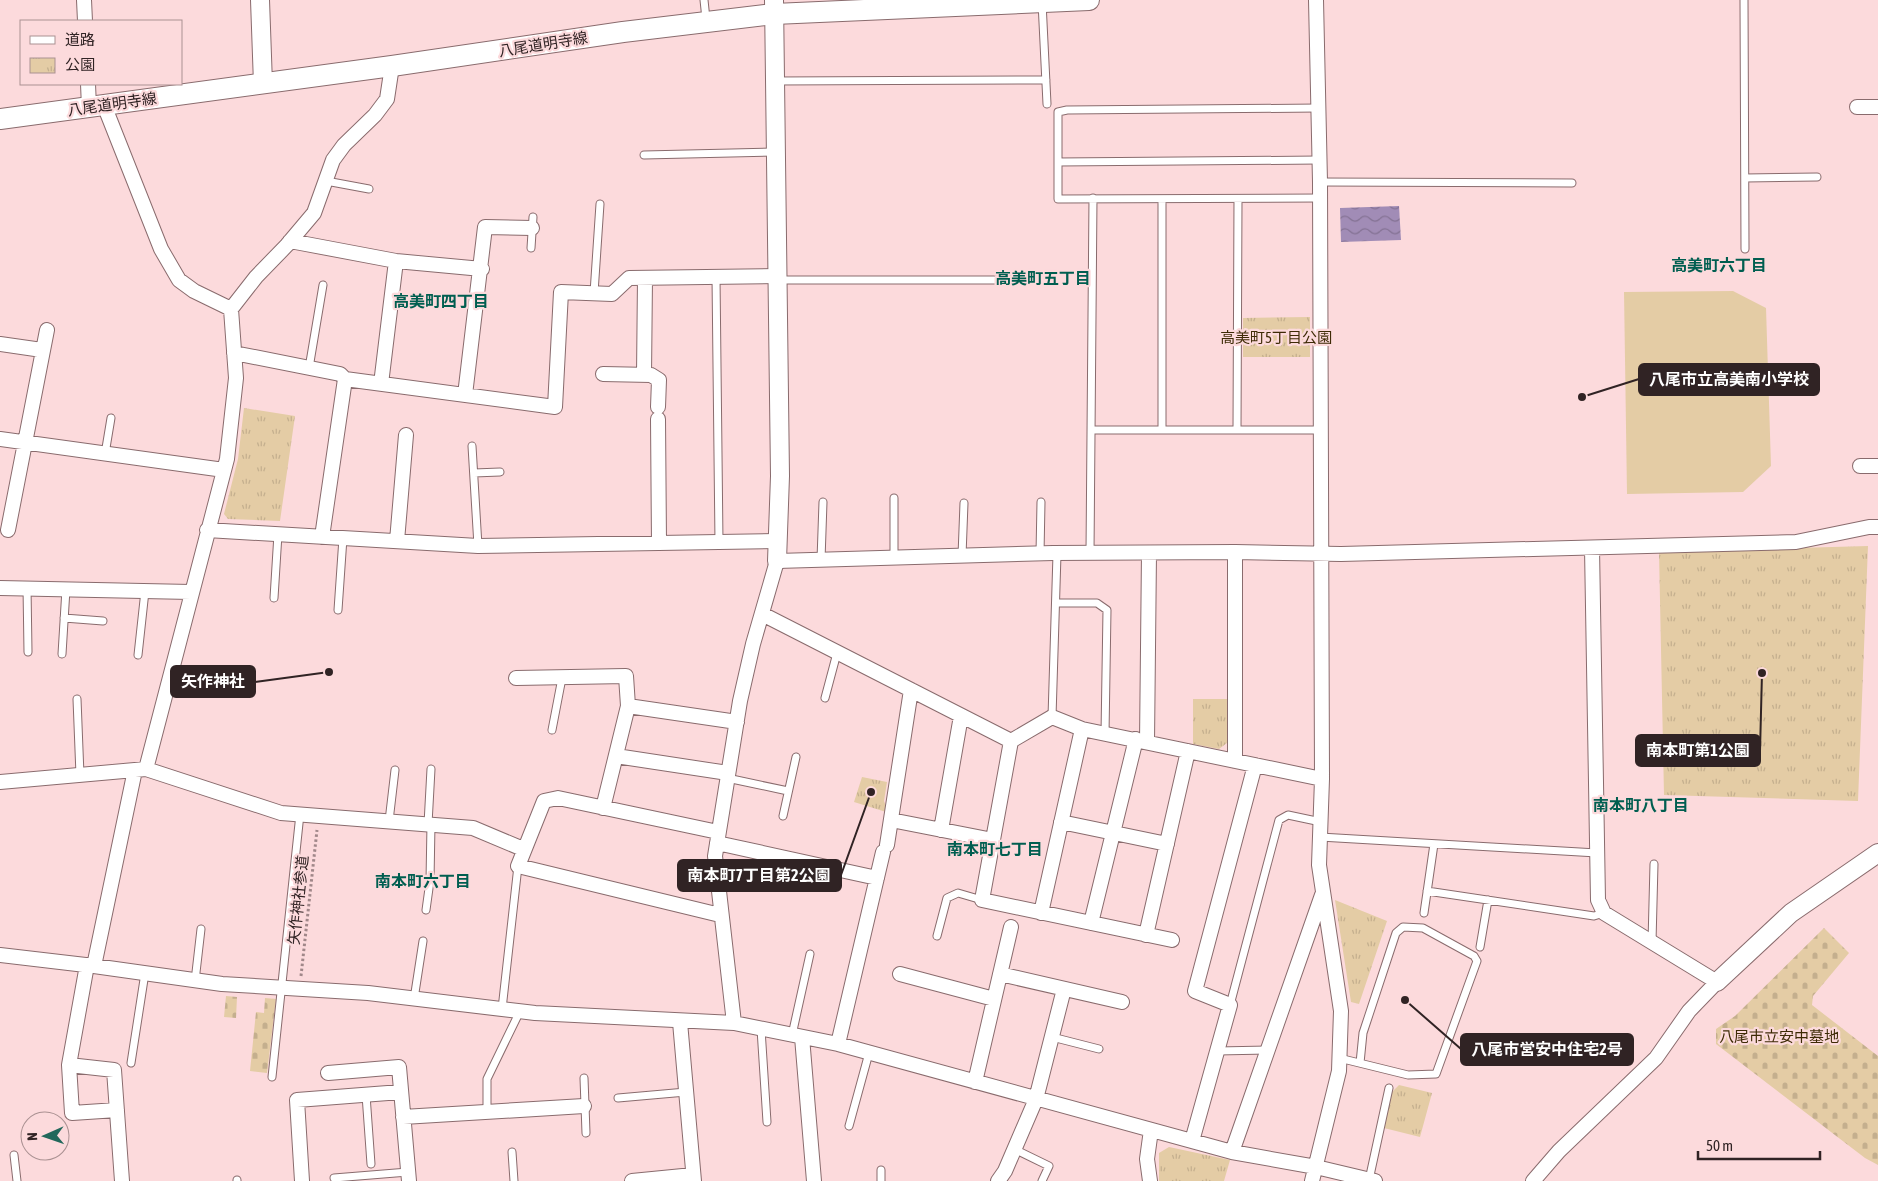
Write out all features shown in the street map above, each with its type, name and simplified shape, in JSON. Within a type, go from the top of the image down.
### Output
[{"type":"main road","name":"八尾道明寺線","points":[[0,119],[706,22],[774,7],[1089,0]]},
{"type":"street","points":[[84,0],[85,20]]},
{"type":"street","points":[[260,0],[263,84]]},
{"type":"street","points":[[1312,1181],[1339,1071],[1341,1011],[1319,865],[1322,779],[1320,182],[1316,0]]},
{"type":"street","points":[[734,1023],[720,915],[715,856],[752,644],[777,561],[780,476],[774,7]]},
{"type":"street","points":[[117,1110],[72,1113],[68,1065],[90,965],[140,770],[224,470],[236,378],[231,308],[256,277],[314,213],[333,160],[375,115],[387,99],[392,66]]},
{"type":"street","points":[[88,85],[96,106],[161,249],[179,280],[194,291],[231,308]]},
{"type":"street","points":[[1857,107],[1878,107]]},
{"type":"street","points":[[465,395],[482,269],[485,227],[532,222]]},
{"type":"street","points":[[290,241],[396,261],[482,269]]},
{"type":"street","points":[[381,384],[396,261]]},
{"type":"street","points":[[234,353],[340,374],[345,379],[555,407],[561,292],[612,294],[629,278],[778,278]]},
{"type":"street","points":[[644,278],[644,375]]},
{"type":"street","points":[[8,530],[47,330]]},
{"type":"street","points":[[0,344],[42,350]]},
{"type":"street","points":[[603,374],[651,375],[659,380],[659,543]]},
{"type":"street","points":[[322,537],[345,379]]},
{"type":"street","points":[[397,541],[406,435]]},
{"type":"street","points":[[0,439],[224,470]]},
{"type":"street","points":[[1860,466],[1878,466]]},
{"type":"street","points":[[777,561],[1149,552],[1320,553],[1592,548],[1796,542],[1869,526],[1878,527]]},
{"type":"street","points":[[206,530],[478,546],[777,541]]},
{"type":"street","points":[[1592,548],[1598,900],[1604,912],[1717,982]]},
{"type":"street","points":[[1091,923],[1113,833],[1141,740],[1149,552]]},
{"type":"street","points":[[1234,760],[1235,552]]},
{"type":"street","points":[[0,588],[191,592]]},
{"type":"street","points":[[762,614],[1011,741]]},
{"type":"street","points":[[516,678],[626,676],[628,706],[604,808]]},
{"type":"street","points":[[838,1044],[876,878],[885,848],[911,690]]},
{"type":"street","points":[[628,706],[737,722]]},
{"type":"street","points":[[941,830],[961,716]]},
{"type":"street","points":[[1172,940],[982,900],[1011,741],[1052,717],[1082,729],[1322,779]]},
{"type":"street","points":[[1041,913],[1082,729]]},
{"type":"street","points":[[1146,935],[1188,750]]},
{"type":"street","points":[[616,756],[728,775]]},
{"type":"street","points":[[1192,1141],[1230,1005],[1195,991],[1255,765]]},
{"type":"street","points":[[0,782],[140,770],[281,813],[474,828],[523,849]]},
{"type":"street","points":[[720,915],[518,866],[523,849],[544,800],[558,798],[604,808],[876,878]]},
{"type":"street","points":[[890,820],[993,840]]},
{"type":"street","points":[[1061,822],[1166,844]]},
{"type":"street","points":[[1533,1181],[1559,1151],[1660,1054],[1685,1015],[1717,982],[1791,913],[1878,853]]},
{"type":"street","points":[[1232,1152],[1323,892]]},
{"type":"street","points":[[975,1082],[1011,927]]},
{"type":"street","points":[[0,955],[90,965],[222,984],[299,988],[520,1012],[680,1022],[734,1023],[838,1044],[1232,1152],[1316,1167],[1372,1180]]},
{"type":"street","points":[[900,974],[994,999]]},
{"type":"street","points":[[1000,974],[1122,1002]]},
{"type":"street","points":[[998,1181],[1036,1099],[1064,989]]},
{"type":"street","points":[[632,1181],[693,1178],[680,1022]]},
{"type":"street","points":[[797,1036],[814,1181]]},
{"type":"street","points":[[68,1065],[114,1070],[122,1181]]},
{"type":"street","points":[[328,1073],[399,1067],[409,1177]]},
{"type":"street","points":[[302,1181],[297,1100],[401,1092]]},
{"type":"street","points":[[404,1117],[584,1106]]},
{"type":"street","points":[[1150,1181],[1147,1159],[1151,1130]]},
{"type":"lane","points":[[704,0],[706,22]]},
{"type":"lane","points":[[1744,0],[1746,249]]},
{"type":"lane","points":[[1042,2],[1046,104]]},
{"type":"lane","points":[[775,81],[1046,80]]},
{"type":"lane","points":[[1318,108],[1067,110],[1058,112],[1058,199],[1320,198]]},
{"type":"lane","points":[[644,154],[776,152]]},
{"type":"lane","points":[[1058,162],[1319,160]]},
{"type":"lane","points":[[1745,178],[1817,177]]},
{"type":"lane","points":[[326,181],[370,189]]},
{"type":"lane","points":[[1320,182],[1572,183]]},
{"type":"lane","points":[[1090,553],[1093,198]]},
{"type":"lane","points":[[1162,199],[1162,430]]},
{"type":"lane","points":[[1237,430],[1238,199]]},
{"type":"lane","points":[[594,293],[600,204]]},
{"type":"lane","points":[[531,248],[532,222]]},
{"type":"lane","points":[[716,277],[719,542]]},
{"type":"lane","points":[[778,278],[1030,280]]},
{"type":"lane","points":[[309,368],[323,285]]},
{"type":"lane","points":[[105,454],[111,418]]},
{"type":"lane","points":[[1092,430],[1320,430]]},
{"type":"lane","points":[[472,446],[478,546]]},
{"type":"lane","points":[[474,473],[500,472]]},
{"type":"lane","points":[[894,498],[894,558]]},
{"type":"lane","points":[[821,560],[823,502]]},
{"type":"lane","points":[[1040,554],[1041,502]]},
{"type":"lane","points":[[962,556],[964,503]]},
{"type":"lane","points":[[274,598],[278,534]]},
{"type":"lane","points":[[338,610],[343,538]]},
{"type":"lane","points":[[1052,717],[1057,554]]},
{"type":"lane","points":[[27,588],[28,652]]},
{"type":"lane","points":[[62,654],[66,589]]},
{"type":"lane","points":[[138,655],[144,591]]},
{"type":"lane","points":[[1056,603],[1097,603],[1107,610],[1105,734]]},
{"type":"lane","points":[[64,618],[103,621]]},
{"type":"lane","points":[[825,698],[837,652]]},
{"type":"lane","points":[[552,730],[562,678]]},
{"type":"lane","points":[[77,699],[80,775]]},
{"type":"lane","points":[[783,816],[796,757]]},
{"type":"lane","points":[[426,910],[430,881],[431,769]]},
{"type":"lane","points":[[388,820],[395,770]]},
{"type":"lane","points":[[728,775],[788,791]]},
{"type":"lane","points":[[272,1076],[300,814]]},
{"type":"lane","points":[[1230,1005],[1279,820],[1288,815],[1321,822]]},
{"type":"lane","points":[[1320,837],[1597,853]]},
{"type":"lane","points":[[1424,912],[1434,844]]},
{"type":"lane","points":[[1652,942],[1654,864]]},
{"type":"lane","points":[[502,1009],[518,866]]},
{"type":"lane","points":[[1427,891],[1594,916],[1604,912]]},
{"type":"lane","points":[[937,936],[947,898],[958,894],[982,900]]},
{"type":"lane","points":[[1480,947],[1488,900]]},
{"type":"lane","points":[[1339,1058],[1408,1075],[1436,1074],[1477,961],[1474,956],[1423,928],[1403,927],[1396,933],[1363,1033],[1360,1063]]},
{"type":"lane","points":[[195,980],[201,929]]},
{"type":"lane","points":[[414,999],[423,941]]},
{"type":"lane","points":[[797,1036],[810,954]]},
{"type":"lane","points":[[131,1063],[145,973]]},
{"type":"lane","points":[[487,1111],[486,1079],[520,1012]]},
{"type":"lane","points":[[761,1029],[767,1122]]},
{"type":"lane","points":[[1052,1037],[1099,1048]]},
{"type":"lane","points":[[1217,1051],[1268,1050]]},
{"type":"lane","points":[[850,1126],[869,1053]]},
{"type":"lane","points":[[584,1078],[586,1133]]},
{"type":"lane","points":[[1372,1180],[1389,1088]]},
{"type":"lane","points":[[618,1098],[686,1092]]},
{"type":"lane","points":[[366,1095],[371,1164]]},
{"type":"lane","points":[[1014,1149],[1049,1166],[1042,1181]]},
{"type":"lane","points":[[512,1152],[514,1181]]},
{"type":"lane","points":[[14,1155],[17,1181]]},
{"type":"lane","points":[[880,1181],[881,1170]]},
{"type":"lane","points":[[334,1178],[409,1177]]},
{"type":"path","name":"矢作神社参道","points":[[299,988],[319,815]]},
{"type":"green space","points":[[1733,291],[1766,308],[1771,466],[1743,492],[1627,494],[1624,292]]},
{"type":"green space","name":"高美町5丁目公園","points":[[1310,317],[1310,357],[1243,357],[1243,318]]},
{"type":"green space","points":[[244,408],[295,416],[280,521],[228,519],[224,514],[238,459]]},
{"type":"green space","points":[[1868,546],[1858,801],[1664,795],[1659,552]]},
{"type":"green space","points":[[1193,699],[1227,699],[1227,743],[1219,749],[1193,744]]},
{"type":"green space","points":[[862,777],[887,782],[884,801],[887,809],[886,812],[854,802]]},
{"type":"green space","points":[[1335,900],[1387,921],[1359,1004],[1351,1002]]},
{"type":"green space","name":"八尾市立安中墓地","points":[[1824,928],[1849,953],[1813,996],[1812,1005],[1878,1056],[1878,1165],[1865,1158],[1716,1044],[1716,1029],[1735,1016]]},
{"type":"green space","points":[[226,996],[237,997],[236,1018],[224,1017]]},
{"type":"green space","points":[[265,998],[276,999],[267,1073],[250,1071],[256,1012],[264,1013]]},
{"type":"green space","points":[[1399,1085],[1432,1093],[1420,1137],[1384,1128],[1392,1092]]},
{"type":"green space","points":[[1169,1147],[1230,1160],[1224,1181],[1159,1181],[1159,1153]]},
{"type":"water","points":[[1399,206],[1401,240],[1341,242],[1340,208]]},
{"type":"place","name":"八尾市立高美南小学校","points":[[1582,397]]},
{"type":"place","name":"矢作神社","points":[[329,672]]},
{"type":"place","name":"南本町第1公園","points":[[1762,673]]},
{"type":"place","name":"南本町7丁目第2公園","points":[[871,792]]},
{"type":"place","name":"八尾市営安中住宅2号","points":[[1405,1000]]},
{"type":"district","name":"高美町六丁目","points":[[1719,265]]},
{"type":"district","name":"高美町五丁目","points":[[1043,278]]},
{"type":"district","name":"高美町四丁目","points":[[441,301]]},
{"type":"district","name":"南本町八丁目","points":[[1641,805]]},
{"type":"district","name":"南本町七丁目","points":[[995,849]]},
{"type":"district","name":"南本町六丁目","points":[[423,881]]}]
